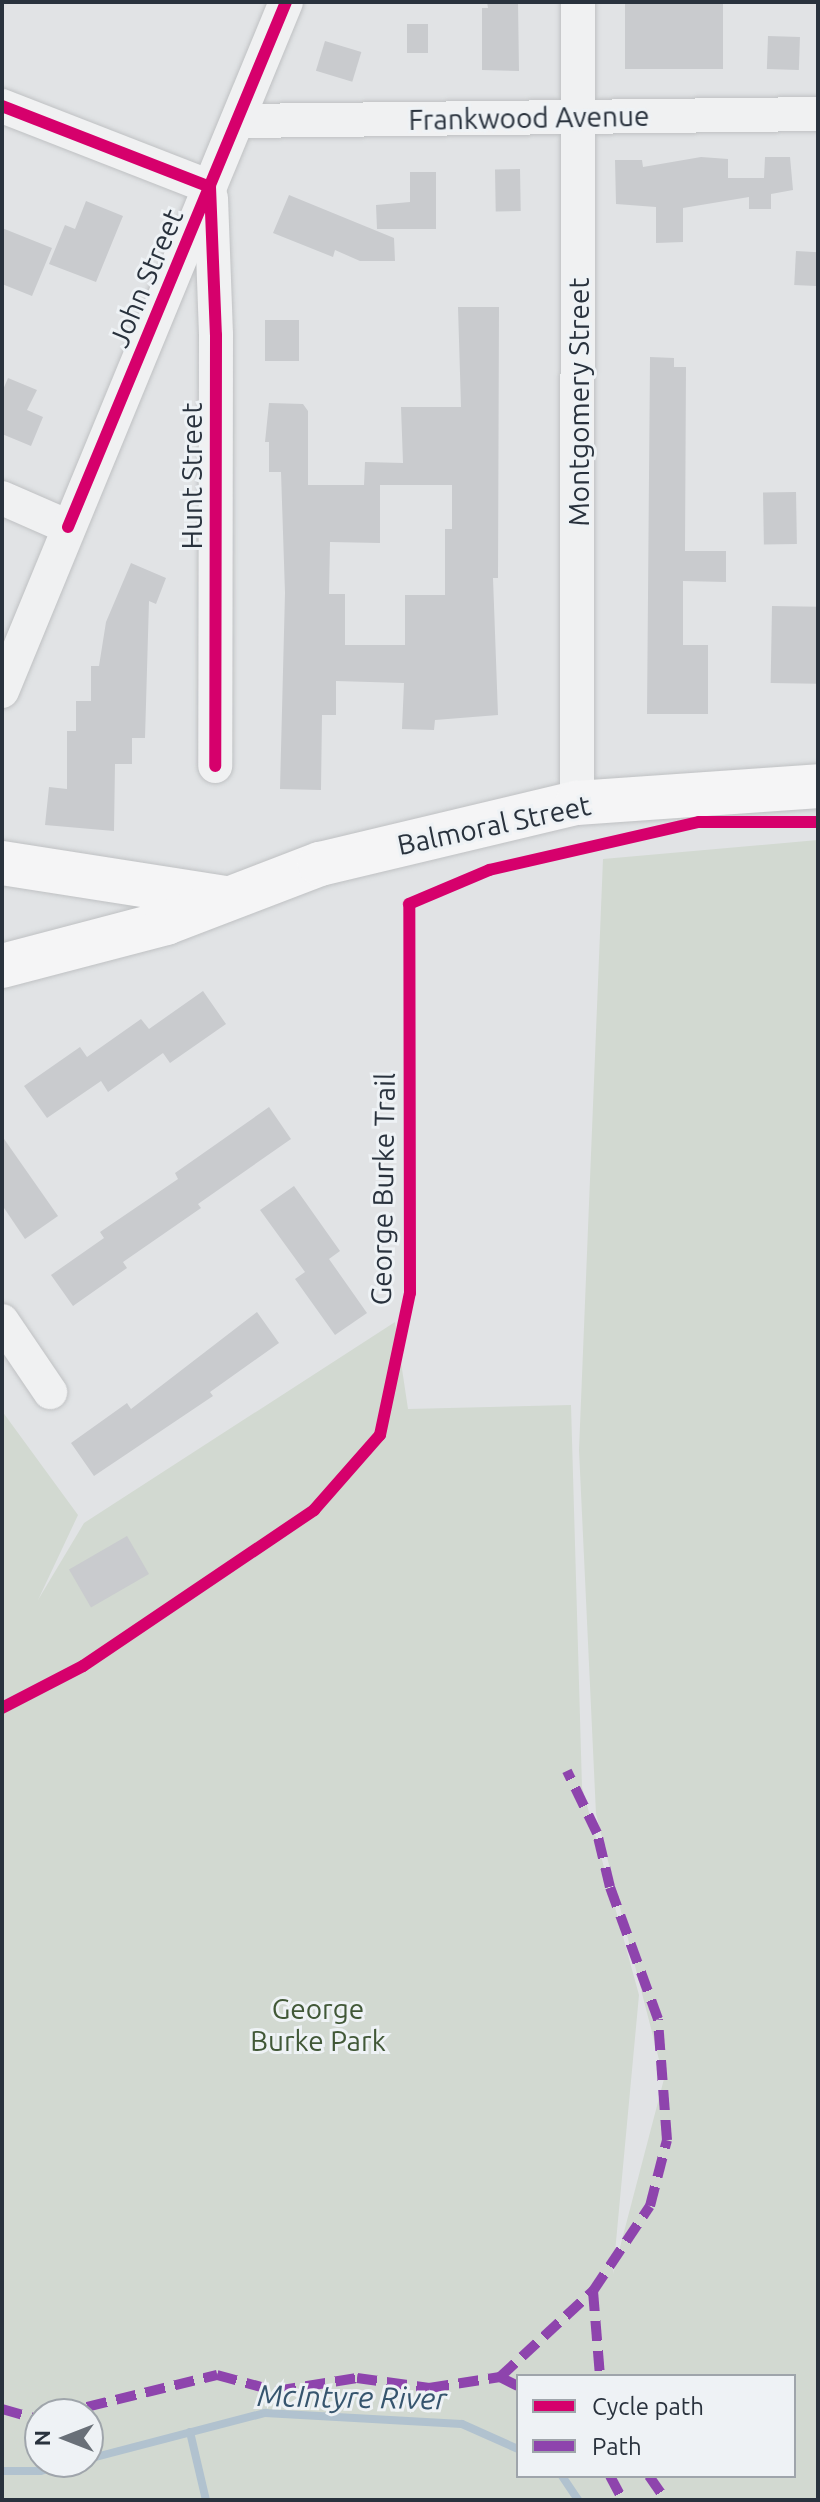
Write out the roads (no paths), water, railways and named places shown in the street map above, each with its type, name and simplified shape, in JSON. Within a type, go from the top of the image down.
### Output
[{"type":"main road","name":"Balmoral Street","points":[[2,966],[166,923],[320,864],[577,803],[818,786]]},
{"type":"main road","points":[[2,863],[225,898]]},
{"type":"street","name":"John Street","points":[[2,691],[286,2]]},
{"type":"street","name":"Montgomery Street","points":[[577,803],[578,2]]},
{"type":"street","points":[[2,106],[210,187]]},
{"type":"street","name":"Frankwood Avenue","points":[[239,121],[818,114]]},
{"type":"street","name":"Hunt Street","points":[[210,187],[216,335],[215,766]]},
{"type":"street","points":[[2,498],[68,527]]},
{"type":"street","points":[[2,1321],[50,1392]]},
{"type":"waterway","name":"McIntyre River","points":[[104,2455],[265,2413],[462,2424],[516,2448]]},
{"type":"waterway","points":[[190,2432],[206,2500]]},
{"type":"waterway","name":"McIntyre River","points":[[2,2471],[24,2471]]},
{"type":"waterway","name":"McIntyre River","points":[[563,2478],[578,2500]]},
{"type":"park label","name":"George Burke Park","points":[[318,2025]]}]
